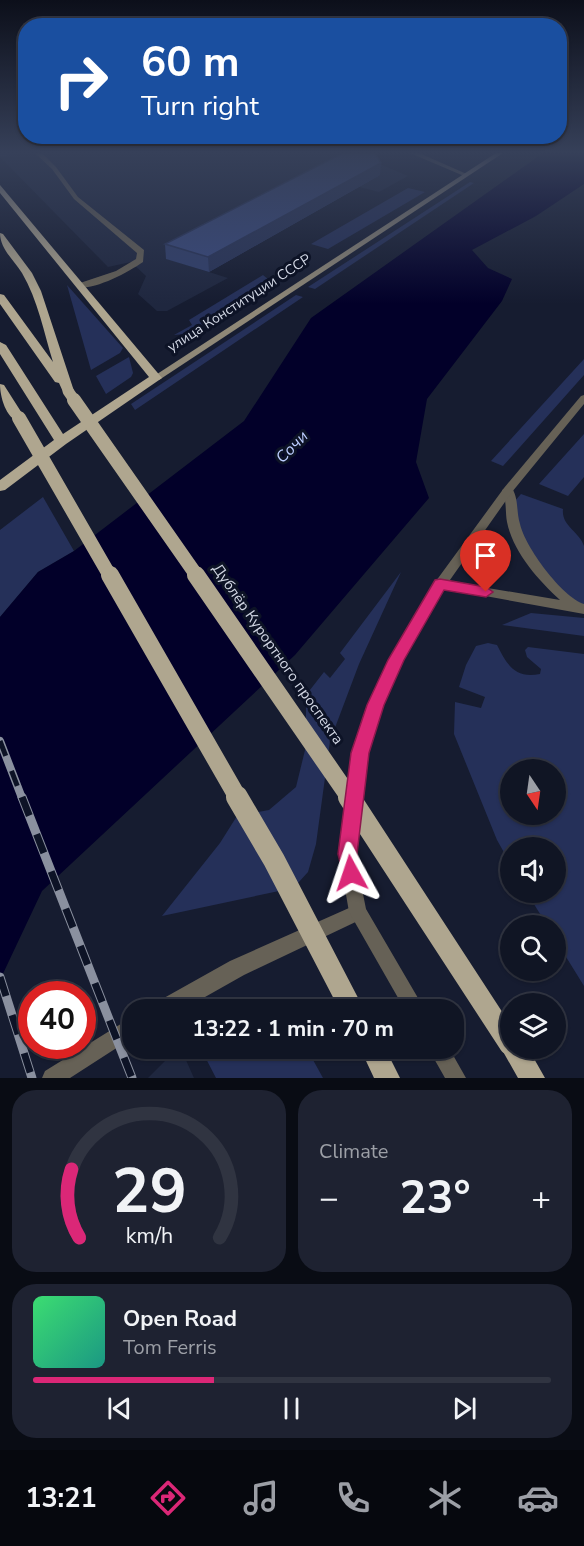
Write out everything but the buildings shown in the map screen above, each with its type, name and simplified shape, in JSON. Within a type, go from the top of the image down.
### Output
[{"type":"main road","points":[[12,203],[156,378]]},
{"type":"main road","name":"улица Конституции СССР","points":[[0,488],[61,441],[424,203]]},
{"type":"main road","points":[[0,236],[27,273],[36,291],[68,391]]},
{"type":"main road","name":"Дублёр Курортного проспекта","points":[[0,297],[68,391],[353,802],[500,1029]]},
{"type":"main road","points":[[0,345],[61,441]]},
{"type":"main road","points":[[0,388],[274,860],[346,999]]},
{"type":"main road","points":[[0,395],[18,418]]},
{"type":"main road","points":[[378,1059],[387,1078]]},
{"type":"main road","points":[[520,1059],[532,1078]]},
{"type":"street","points":[[80,286],[111,277],[134,265],[140,260],[141,252],[82,203]]},
{"type":"street","points":[[409,999],[358,912],[347,854],[360,753],[375,705],[396,660],[440,584],[508,490],[584,398]]},
{"type":"street","points":[[508,490],[514,502],[513,522],[531,558],[557,592],[581,609]]},
{"type":"street","points":[[440,584],[581,609]]},
{"type":"street","points":[[182,999],[237,968],[358,912]]},
{"type":"street","points":[[52,1078],[122,1033]]},
{"type":"street","points":[[445,1059],[456,1078]]},
{"type":"shaded area","points":[[45,203],[271,203],[168,259],[228,278],[167,311],[157,311],[138,294],[146,276],[131,262],[108,267]]},
{"type":"shaded area","points":[[381,203],[406,203],[328,249],[311,244]]},
{"type":"shaded area","points":[[437,203],[444,203],[315,289],[308,287]]},
{"type":"shaded area","points":[[263,275],[274,284],[196,333],[174,335],[192,325],[189,320]]},
{"type":"shaded area","points":[[67,285],[123,348],[120,353],[91,370]]},
{"type":"shaded area","points":[[296,295],[303,297],[135,410],[131,404]]},
{"type":"shaded area","points":[[129,357],[133,373],[131,377],[106,394],[96,376]]},
{"type":"shaded area","points":[[584,359],[584,375],[503,466],[491,461]]},
{"type":"shaded area","points":[[584,434],[584,477],[568,496],[539,484]]},
{"type":"shaded area","points":[[521,494],[563,509],[565,520],[582,541],[584,546],[584,609],[557,592],[521,539],[514,502]]},
{"type":"shaded area","points":[[43,497],[74,551],[38,572],[0,617],[0,530]]},
{"type":"shaded area","points":[[401,572],[359,664],[330,741],[316,844],[308,872],[298,883],[279,891],[162,916],[220,843],[237,816],[269,810],[296,787],[306,746],[306,695],[324,672],[330,678],[345,659],[340,653]]},
{"type":"shaded area","points":[[531,613],[584,618],[584,636],[502,625]]},
{"type":"shaded area","points":[[488,643],[497,645],[504,659],[513,669],[531,675],[540,674],[541,669],[527,657],[525,650],[528,647],[584,654],[584,986],[566,957],[566,915],[541,915],[533,903],[566,903],[566,837],[500,837],[500,845],[454,734],[455,702],[481,708],[485,697],[459,687],[466,665],[476,646]]},
{"type":"shaded area","points":[[167,1059],[185,1059],[194,1078],[148,1078]]},
{"type":"shaded area","points":[[206,1059],[313,1059],[323,1078],[216,1078]]},
{"type":"water","name":"Сочи","points":[[472,203],[555,203],[472,250],[488,268],[512,279],[502,301],[427,399],[416,462],[429,498],[295,655],[42,891],[0,980],[0,617],[38,572],[74,551],[244,421],[311,318]]},
{"type":"railway","points":[[0,741],[22,798]]},
{"type":"railway","points":[[22,797],[132,1078]]},
{"type":"railway","points":[[0,977],[32,1078]]},
{"type":"route","points":[[351,873],[347,854],[360,753],[375,705],[396,660],[440,584],[486,592]]}]
